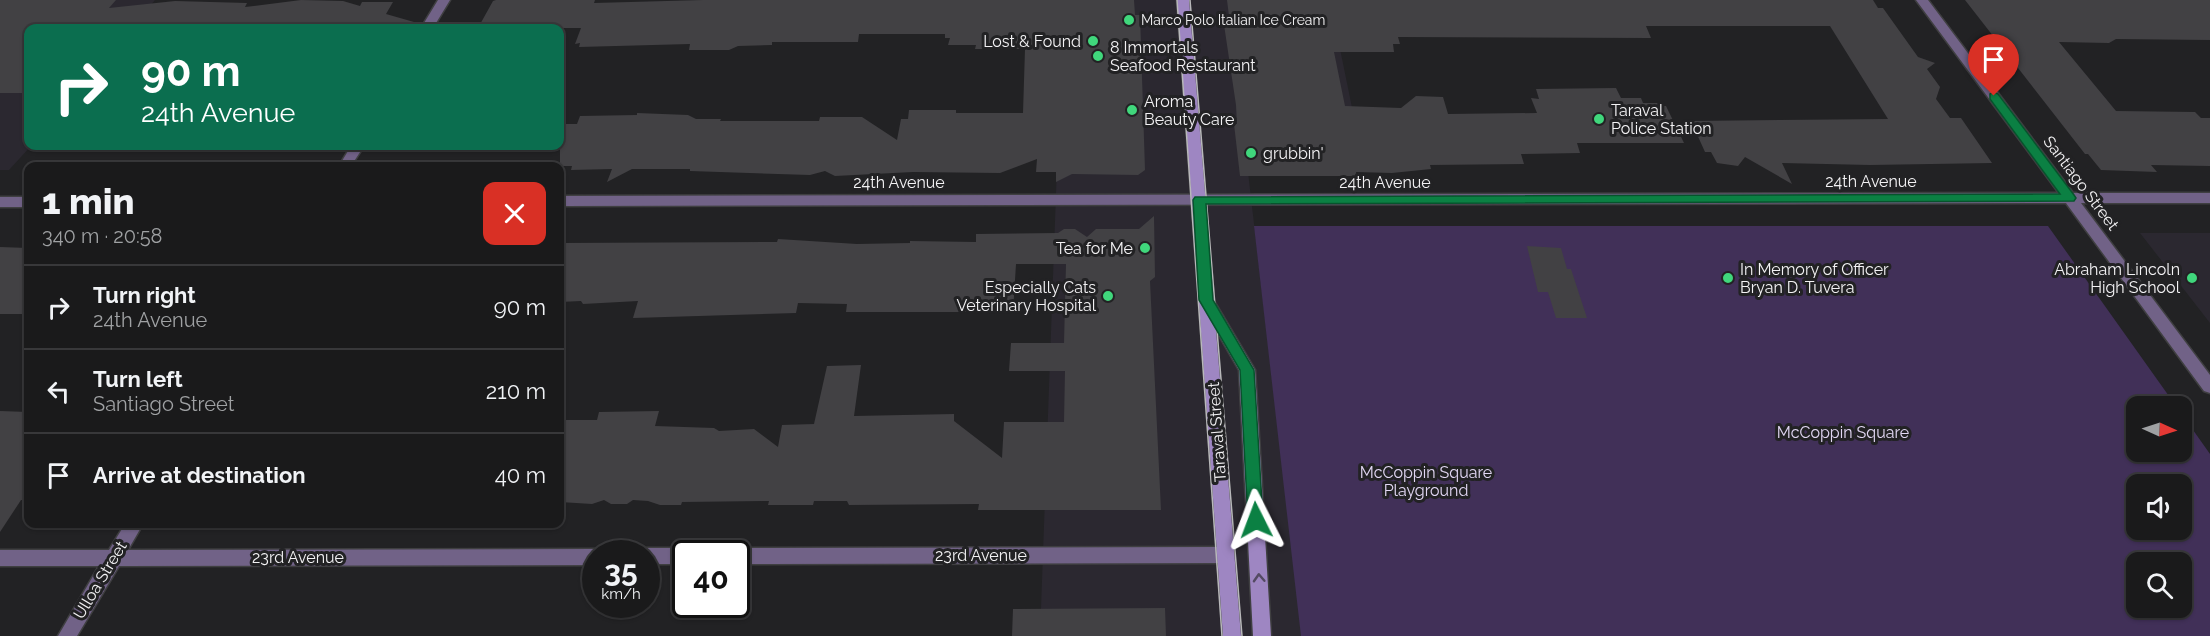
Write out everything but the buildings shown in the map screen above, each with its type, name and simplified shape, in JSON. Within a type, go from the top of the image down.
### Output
[{"type":"street","points":[[429,24],[444,0]]},
{"type":"street","name":"Taraval Street","points":[[1183,0],[1232,636]]},
{"type":"street","name":"Santiago Street","points":[[1922,0],[2210,387]]},
{"type":"street","name":"24th Avenue","points":[[564,201],[2210,198]]},
{"type":"street","points":[[0,202],[24,202]]},
{"type":"street","name":"Taraval Street","points":[[1206,300],[1247,370],[1262,636]]},
{"type":"street","name":"Ulloa Street","points":[[67,636],[132,528]]},
{"type":"street","name":"23rd Avenue","points":[[750,556],[1225,555]]},
{"type":"street","name":"23rd Avenue","points":[[0,558],[582,556]]},
{"type":"shaded area","points":[[0,0],[155,0],[134,24],[24,24],[24,150],[27,150],[9,170],[0,170]]},
{"type":"shaded area","points":[[1063,0],[1330,0],[1365,171],[1248,172],[1302,636],[1040,636]]},
{"type":"shaded area","name":"Abraham Lincoln High School","points":[[2140,233],[2210,233],[2210,323]]},
{"type":"green space","name":"McCoppin Square","points":[[1254,226],[2048,226],[2169,396],[2126,396],[2126,462],[2192,462],[2192,429],[2210,454],[2210,636],[1301,636]]},
{"type":"tram line","points":[[1177,0],[1222,636]]},
{"type":"tram line","points":[[1190,0],[1242,636]]},
{"type":"place","name":"Marco Polo Italian Ice Cream","points":[[1129,20]]},
{"type":"place","name":"Lost & Found","points":[[1093,41]]},
{"type":"place","name":"8 Immortals Seafood Restaurant","points":[[1098,56]]},
{"type":"place","name":"Aroma Beauty Care","points":[[1132,110]]},
{"type":"place","name":"Taraval Police Station","points":[[1599,119]]},
{"type":"place","name":"grubbin'","points":[[1251,153]]},
{"type":"place","name":"Tea for Me","points":[[1145,248]]},
{"type":"place","name":"In Memory of Officer Bryan D. Tuvera","points":[[1728,278]]},
{"type":"place","name":"Abraham Lincoln High School","points":[[2192,278]]},
{"type":"place","name":"Especially Cats Veterinary Hospital","points":[[1108,296]]},
{"type":"route","points":[[1256,520],[1247,370],[1206,300],[1199,200],[2070,198],[1994,96]]},
{"type":"park label","name":"McCoppin Square Playground","points":[[1426,481]]}]
